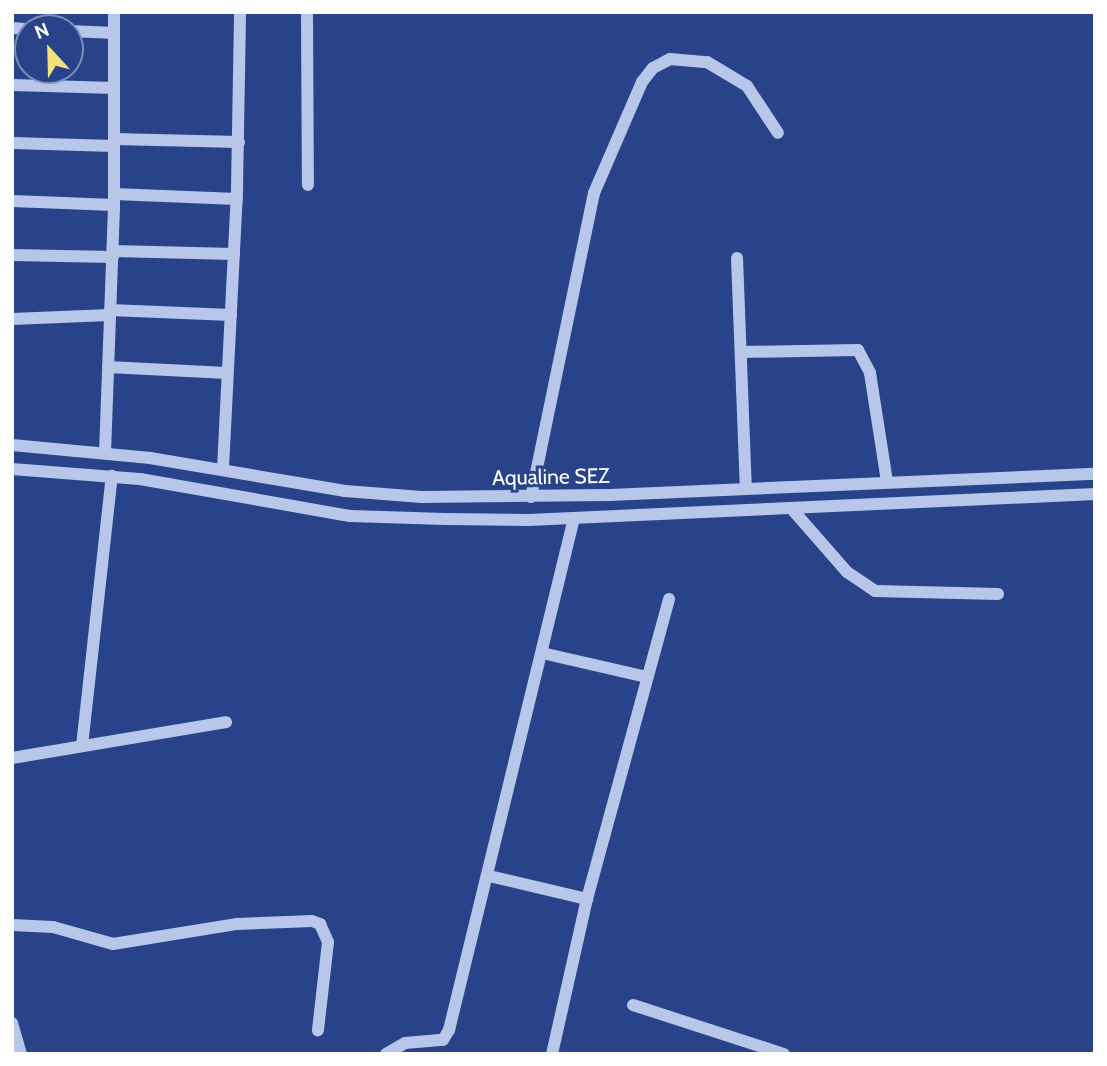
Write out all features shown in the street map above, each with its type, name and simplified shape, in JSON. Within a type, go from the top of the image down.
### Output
[{"type":"street","points":[[105,453],[113,254],[114,12]]},
{"type":"street","points":[[223,468],[237,199],[240,12]]},
{"type":"street","points":[[307,12],[309,186]]},
{"type":"street","points":[[84,32],[114,33]]},
{"type":"street","points":[[531,497],[594,193],[642,82],[653,68],[670,59],[707,62],[747,86],[778,133]]},
{"type":"street","points":[[12,85],[114,88]]},
{"type":"street","points":[[12,143],[239,142]]},
{"type":"street","points":[[12,201],[237,199]]},
{"type":"street","points":[[12,255],[234,254]]},
{"type":"street","points":[[737,258],[747,489]]},
{"type":"street","points":[[12,319],[110,312],[231,315]]},
{"type":"street","points":[[741,352],[839,347],[858,350],[864,356],[887,481]]},
{"type":"street","points":[[108,367],[228,373]]},
{"type":"street","name":"Aqualine SEZ","points":[[12,445],[105,453],[223,468],[345,491],[531,497],[1095,474]]},
{"type":"street","points":[[12,469],[112,476],[350,516],[574,518],[1095,494]]},
{"type":"street","points":[[82,746],[112,476]]},
{"type":"street","points":[[791,508],[847,572],[875,591],[998,594]]},
{"type":"street","points":[[386,1054],[392,1046],[443,1040],[449,1030],[489,876],[574,518]]},
{"type":"street","points":[[552,1054],[587,899],[669,599]]},
{"type":"street","points":[[542,653],[647,677]]},
{"type":"street","points":[[12,758],[226,722]]},
{"type":"street","points":[[489,876],[587,899]]},
{"type":"street","points":[[12,925],[53,927],[113,944],[237,924],[312,921],[320,924],[328,942],[318,1030]]},
{"type":"street","points":[[633,1005],[784,1054]]},
{"type":"street","points":[[12,1023],[21,1054]]}]
